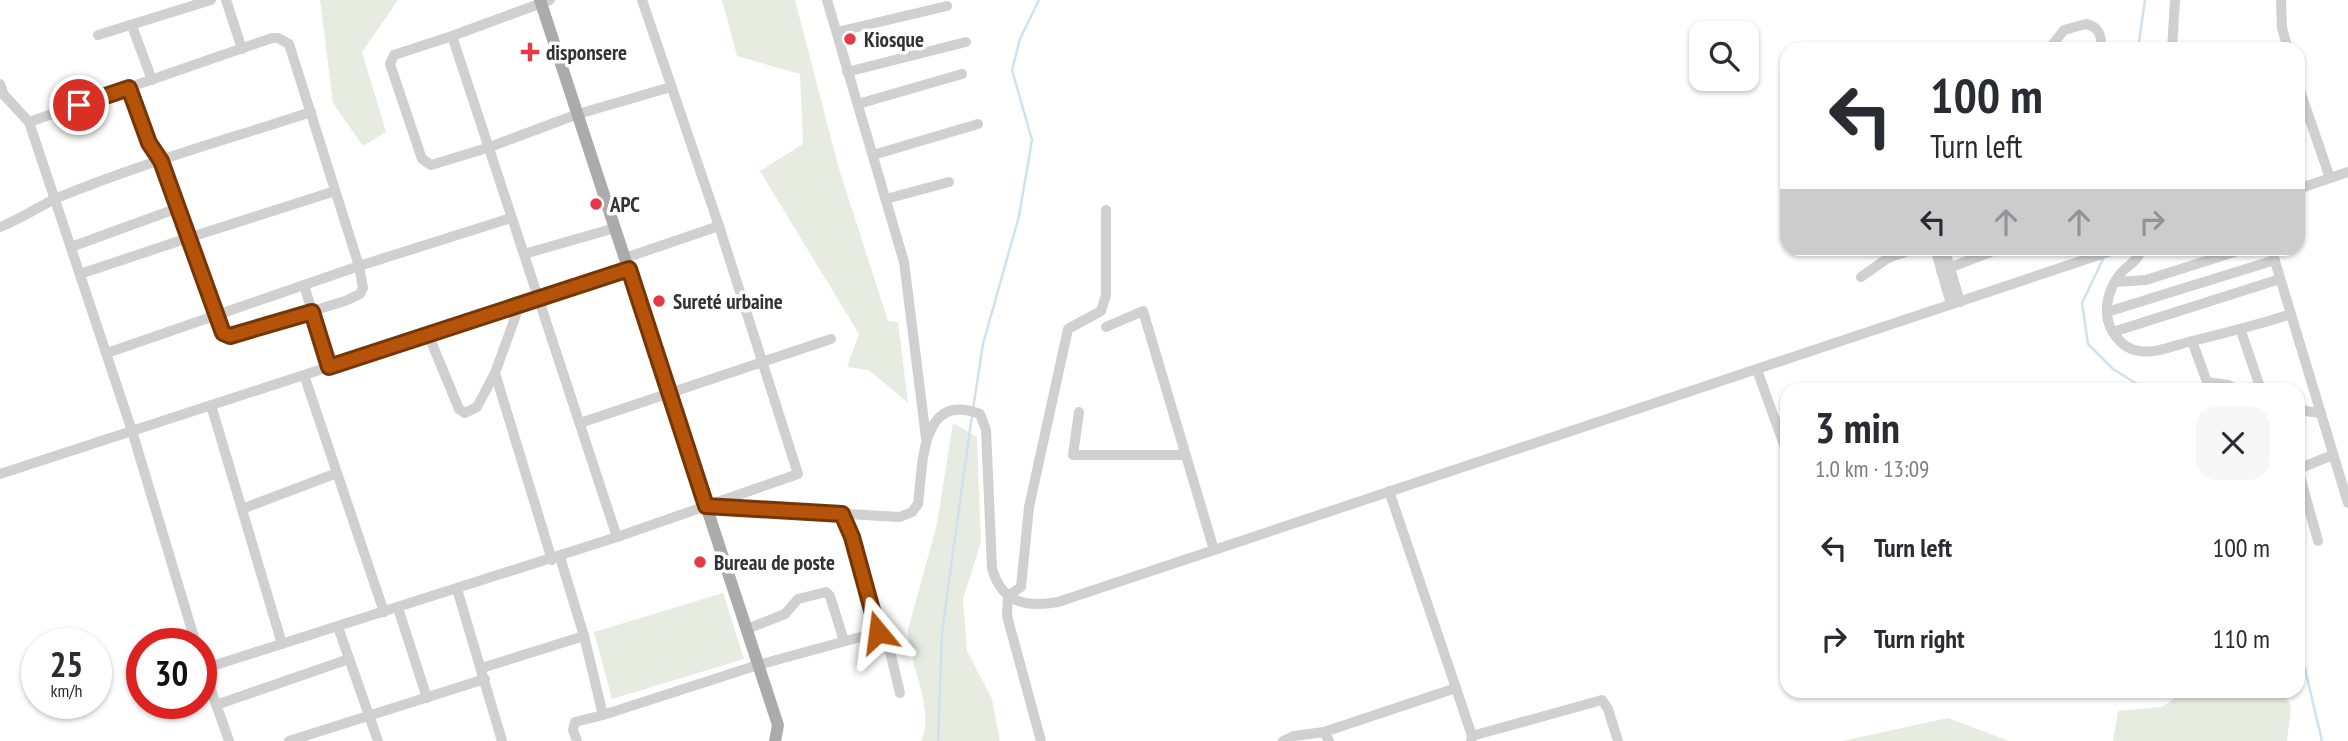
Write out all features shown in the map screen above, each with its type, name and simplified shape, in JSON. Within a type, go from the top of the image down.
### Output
[{"type":"main road","points":[[544,1],[578,114],[778,725],[775,741]]},
{"type":"street","points":[[98,35],[211,0]]},
{"type":"street","points":[[226,0],[242,49]]},
{"type":"street","points":[[217,661],[338,627],[556,558],[798,474],[719,226],[642,0]]},
{"type":"street","points":[[706,506],[900,517],[912,512],[918,504],[927,439],[904,262],[827,0]]},
{"type":"street","points":[[2172,42],[2175,0]]},
{"type":"street","points":[[2281,0],[2281,28],[2286,42]]},
{"type":"street","points":[[544,1],[394,55],[391,68],[422,159],[427,163],[436,165],[578,114],[671,87]]},
{"type":"street","points":[[837,32],[947,6]]},
{"type":"street","points":[[2055,42],[2064,30],[2087,24],[2098,30],[2101,42]]},
{"type":"street","points":[[132,26],[152,80]]},
{"type":"street","points":[[452,36],[617,537]]},
{"type":"street","points":[[29,122],[272,38],[278,38],[289,44],[359,266],[363,288],[360,294],[312,312],[230,336],[223,333],[161,161],[149,143],[129,88]]},
{"type":"street","points":[[847,72],[966,42]]},
{"type":"street","points":[[858,104],[962,74]]},
{"type":"street","points":[[0,84],[4,95],[29,122],[107,353],[191,628]]},
{"type":"street","points":[[2305,105],[2330,178]]},
{"type":"street","points":[[0,227],[55,199],[161,161],[311,113]]},
{"type":"street","points":[[873,155],[978,124]]},
{"type":"street","points":[[2305,187],[2348,172]]},
{"type":"street","points":[[886,199],[949,181]]},
{"type":"street","points":[[80,274],[335,191]]},
{"type":"street","points":[[71,247],[178,208]]},
{"type":"street","points":[[1008,596],[1021,587],[1029,507],[1068,329],[1101,311],[1106,295],[1106,210]]},
{"type":"street","points":[[107,353],[359,266],[511,218]]},
{"type":"street","points":[[0,474],[539,298],[719,226]]},
{"type":"street","points":[[524,254],[615,228]]},
{"type":"street","points":[[1861,277],[1894,256]]},
{"type":"street","points":[[1939,256],[1956,303]]},
{"type":"street","points":[[1944,256],[1945,269]]},
{"type":"street","points":[[1945,269],[1980,256]]},
{"type":"street","points":[[927,439],[936,419],[948,410],[965,408],[980,414],[986,429],[992,568],[997,585],[1008,596],[1039,606],[1058,603],[2089,256]]},
{"type":"street","points":[[2139,256],[2123,270],[2108,299],[2107,312],[2113,332],[2131,349],[2141,352],[2241,331],[2291,314]]},
{"type":"street","points":[[2116,282],[2146,280],[2222,256]]},
{"type":"street","points":[[2274,256],[2333,455],[2344,474],[2348,502]]},
{"type":"street","points":[[2107,312],[2275,260]]},
{"type":"street","points":[[2113,332],[2280,279]]},
{"type":"street","points":[[304,285],[329,367]]},
{"type":"street","points":[[428,334],[453,398],[459,409],[465,413],[477,407],[495,373],[520,304]]},
{"type":"street","points":[[1106,327],[1143,312],[1213,550]]},
{"type":"street","points":[[2241,331],[2259,383]]},
{"type":"street","points":[[580,422],[831,339]]},
{"type":"street","points":[[2192,341],[2207,382],[2214,383]]},
{"type":"street","points":[[1757,370],[1780,434]]},
{"type":"street","points":[[495,373],[584,636],[603,715]]},
{"type":"street","points":[[304,375],[384,612]]},
{"type":"street","points":[[211,405],[282,644]]},
{"type":"street","points":[[2305,411],[2321,413]]},
{"type":"street","points":[[1079,412],[1073,455],[1185,455]]},
{"type":"street","points":[[2305,466],[2333,455]]},
{"type":"street","points":[[242,509],[337,473]]},
{"type":"street","points":[[1388,491],[1471,738],[1597,700],[1606,703],[1617,741]]},
{"type":"street","points":[[2305,494],[2318,541]]},
{"type":"street","points":[[842,514],[852,537],[878,632],[887,639],[900,693]]},
{"type":"street","points":[[457,589],[502,741]]},
{"type":"street","points":[[747,629],[785,614],[798,599],[822,592],[830,596],[844,641]]},
{"type":"street","points":[[1008,596],[1007,616],[1041,741]]},
{"type":"street","points":[[398,608],[427,698]]},
{"type":"street","points":[[338,627],[379,741]]},
{"type":"street","points":[[577,741],[573,730],[575,722],[758,665],[878,632]]},
{"type":"street","points":[[289,741],[427,698],[483,673],[584,636]]},
{"type":"street","points":[[217,705],[349,659]]},
{"type":"street","points":[[1283,741],[1326,737],[1456,688]]},
{"type":"street","points":[[217,708],[229,741]]},
{"type":"street","points":[[778,725],[783,741]]},
{"type":"shaded area","points":[[320,0],[398,0],[362,52],[386,132],[363,146],[333,103]]},
{"type":"shaded area","points":[[722,0],[795,0],[839,169],[888,321],[898,322],[908,403],[869,370],[847,367],[859,334],[760,171],[803,144],[800,74],[737,56]]},
{"type":"shaded area","points":[[953,423],[977,437],[981,542],[963,599],[967,651],[992,699],[1000,741],[921,741],[925,729],[925,715],[908,630],[937,524]]},
{"type":"shaded area","points":[[723,593],[744,659],[612,699],[594,632]]},
{"type":"shaded area","points":[[2176,698],[2286,698],[2291,707],[2287,741],[2113,741],[2118,711],[2162,707]]},
{"type":"shaded area","points":[[1948,718],[2009,741],[1842,741]]},
{"type":"waterway","points":[[973,409],[983,344],[1019,216],[1032,140],[1012,70],[1020,39],[1039,0]]},
{"type":"waterway","points":[[2139,42],[2145,0]]},
{"type":"waterway","points":[[2104,257],[2082,303],[2088,344],[2113,369],[2135,383]]},
{"type":"waterway","points":[[938,741],[942,632],[972,415]]},
{"type":"waterway","points":[[2305,669],[2322,741]]},
{"type":"place","name":"Kiosque","points":[[850,39]]},
{"type":"place","name":"disponsere","points":[[530,52]]},
{"type":"place","name":"APC","points":[[596,204]]},
{"type":"place","name":"Sureté urbaine","points":[[659,301]]},
{"type":"place","name":"Bureau de poste","points":[[700,562]]},
{"type":"route","points":[[79,105],[129,88],[149,143],[161,161],[220,330],[230,336],[312,312],[329,367],[629,269],[706,506],[842,514],[852,537],[878,632]]}]
